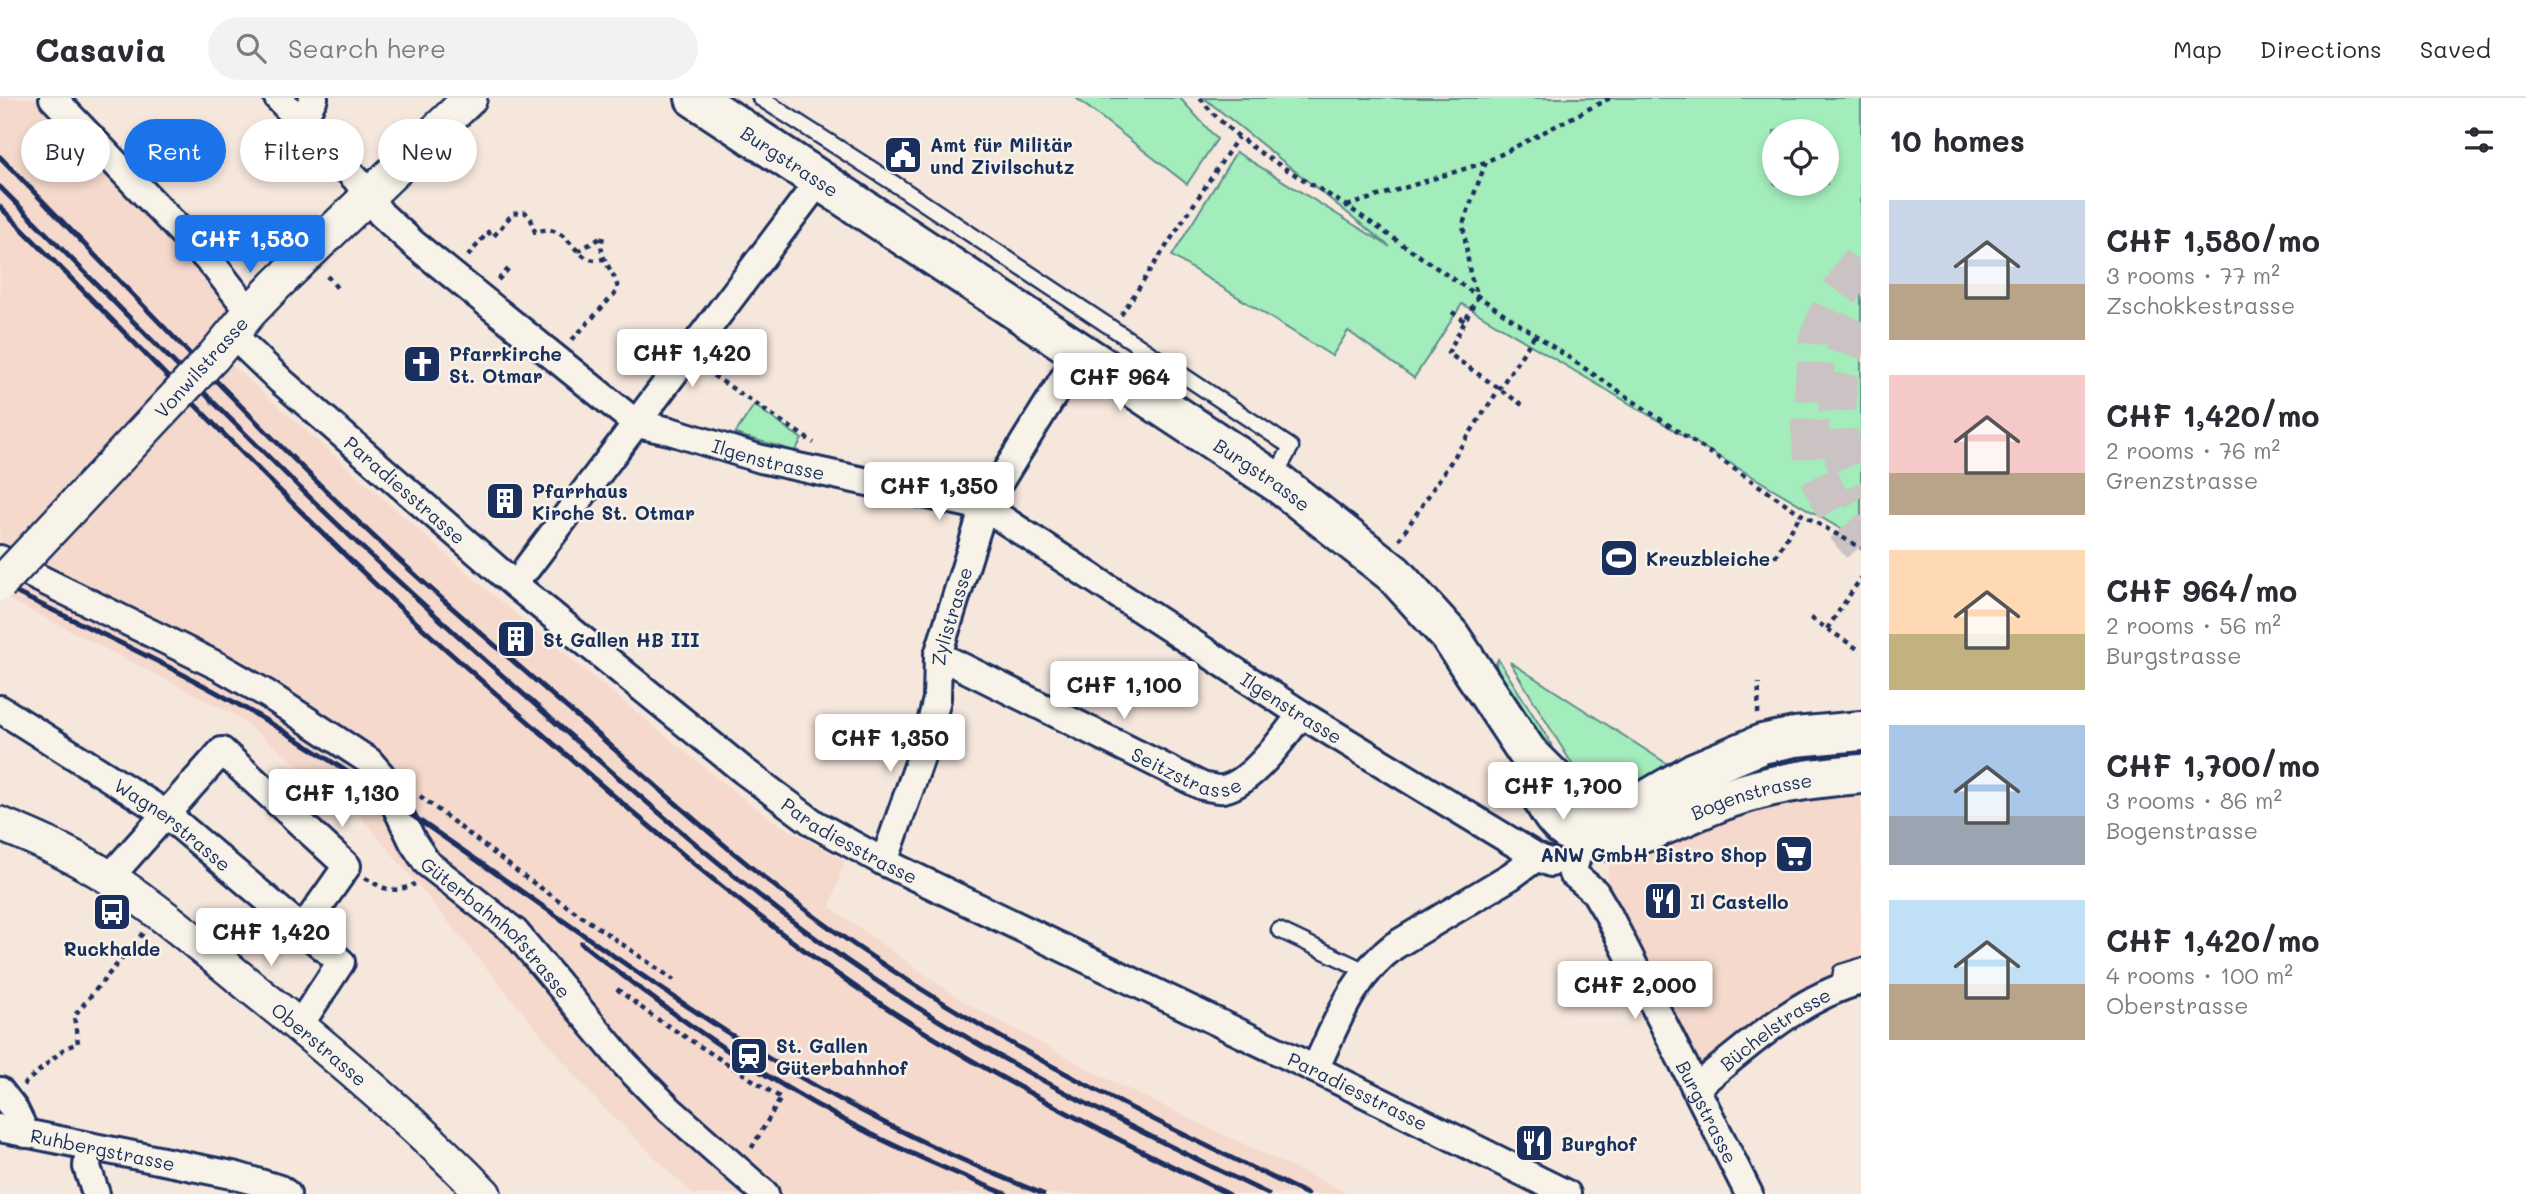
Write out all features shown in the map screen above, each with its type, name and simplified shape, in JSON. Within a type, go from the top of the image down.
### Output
[{"type":"main road","name":"Burgstrasse","points":[[695,98],[819,181],[1065,324],[1394,574],[1450,636],[1527,752],[1539,793],[1551,812],[1566,828],[1587,823]]},
{"type":"main road","name":"Bogenstrasse","points":[[1861,732],[1794,737],[1762,744],[1695,772],[1633,808],[1602,813],[1587,823],[1598,842],[1616,841],[1765,788],[1798,780],[1861,774]]},
{"type":"street","name":"Paradiesstrasse","points":[[53,98],[214,266],[232,334],[281,381],[514,584],[723,754],[815,824],[884,862],[1315,1069],[1567,1194]]},
{"type":"street","name":"Ilgenstrasse","points":[[278,98],[297,119]]},
{"type":"street","points":[[297,119],[314,98]]},
{"type":"street","name":"Vonwilstrasse","points":[[0,584],[232,334],[367,196],[470,98]]},
{"type":"street","points":[[527,568],[819,181]]},
{"type":"street","name":"Ilgenstrasse","points":[[358,182],[381,215],[414,244],[637,424],[670,431],[761,459],[984,507],[1301,714],[1536,857]]},
{"type":"street","name":"Zylistrasse","points":[[884,862],[926,743],[937,699],[937,654],[984,507],[1065,324]]},
{"type":"street","name":"Güterbahnhofstrasse","points":[[0,559],[244,680],[369,761],[381,775],[413,842],[427,863],[515,932],[625,1064],[669,1109],[765,1194]]},
{"type":"street","name":"Seitzstrasse","points":[[937,654],[1202,786],[1214,789],[1224,789],[1245,778],[1284,737],[1301,714]]},
{"type":"street","name":"Wagnerstrasse","points":[[0,709],[165,813],[341,962],[299,1026]]},
{"type":"street","points":[[109,878],[222,751],[347,866],[302,930]]},
{"type":"street","points":[[1315,1069],[1356,984],[1366,971],[1394,946],[1511,876],[1536,857],[1572,873],[1587,823]]},
{"type":"street","name":"Oberstrasse","points":[[0,824],[43,841],[109,878],[160,914],[376,1089],[484,1194]]},
{"type":"street","name":"Burgstrasse","points":[[1572,873],[1595,892],[1608,914],[1749,1194]]},
{"type":"street","name":"Büchelstrasse","points":[[1695,1088],[1789,1015],[1814,999],[1850,985]]},
{"type":"street","points":[[10,1089],[14,1109],[13,1131]]},
{"type":"street","name":"Ruhbergstrasse","points":[[13,1131],[237,1176],[280,1189],[287,1194]]},
{"type":"street","points":[[89,1146],[87,1167],[96,1194]]},
{"type":"lane","points":[[760,98],[892,182],[1065,324],[1113,327],[1291,447],[1272,480]]},
{"type":"lane","points":[[1279,930],[1366,971]]},
{"type":"lane","points":[[1850,985],[1841,972],[1861,966]]},
{"type":"path","points":[[1200,98],[1238,137],[1347,206],[1801,514],[1861,548]]},
{"type":"path","points":[[1347,206],[1486,162],[1610,98]]},
{"type":"path","points":[[1117,321],[1238,137]]},
{"type":"path","points":[[1486,162],[1463,225],[1471,274],[1478,296],[1448,353],[1524,407]]},
{"type":"path","points":[[468,257],[488,232],[493,237],[513,213],[525,212],[531,219],[535,232],[548,228],[558,231],[588,259],[603,258]]},
{"type":"path","points":[[571,341],[618,290],[603,258],[603,237],[578,251]]},
{"type":"path","points":[[497,280],[510,267]]},
{"type":"path","points":[[327,276],[338,289]]},
{"type":"path","points":[[1451,312],[1465,321]]},
{"type":"path","points":[[1398,542],[1535,335]]},
{"type":"path","points":[[698,365],[823,449]]},
{"type":"path","points":[[1775,557],[1801,514]]},
{"type":"path","points":[[1827,629],[1861,578]]},
{"type":"path","points":[[1811,618],[1861,651]]},
{"type":"path","points":[[1758,720],[1759,684]]},
{"type":"path","points":[[413,791],[522,875],[674,980]]},
{"type":"path","points":[[347,866],[384,890],[412,886],[437,873]]},
{"type":"path","points":[[10,1089],[65,1048],[78,1043],[74,1016],[160,914]]},
{"type":"path","points":[[617,989],[651,1015],[781,1098],[739,1171]]},
{"type":"shaded area","points":[[0,98],[53,98],[72,119],[21,119],[21,182],[110,182],[110,160],[124,175],[124,182],[130,182],[240,301],[218,353],[495,597],[625,703],[750,804],[779,824],[845,861],[830,907],[964,1002],[1113,1082],[1349,1194],[692,1194],[592,1096],[354,808],[233,714],[0,595]]},
{"type":"shaded area","points":[[1861,774],[1861,980],[1695,1088],[1608,914],[1608,871],[1616,841]]},
{"type":"green space","points":[[1076,98],[1180,98],[1217,139],[1187,184]]},
{"type":"green space","name":"Kreuzbleiche","points":[[1204,98],[1861,98],[1861,541],[1462,304],[1414,378],[1348,331],[1332,356],[1172,256],[1236,152],[1390,247]]},
{"type":"green space","points":[[754,405],[802,439],[795,451],[735,434]]},
{"type":"green space","points":[[1498,659],[1552,745],[1545,749],[1498,675]]},
{"type":"green space","points":[[1510,662],[1669,765],[1623,792],[1607,792],[1593,786],[1572,764]]},
{"type":"tunnel","points":[[1861,261],[1833,302],[1818,339],[1810,427],[1814,468],[1842,523],[1861,546]]},
{"type":"tunnel","points":[[1861,321],[1847,345],[1839,382],[1838,403],[1841,443],[1852,481],[1861,498]]},
{"type":"railway","points":[[0,157],[260,426],[379,541],[690,816],[755,870],[856,946],[965,1016],[1134,1109],[1307,1194]]},
{"type":"railway","points":[[0,187],[330,517],[573,738],[741,881],[846,960],[948,1026],[1052,1086],[1268,1194]]},
{"type":"railway","points":[[0,207],[294,505],[394,602],[585,771],[722,887],[829,968],[953,1050],[1228,1194]]},
{"type":"railway","points":[[0,585],[159,662],[275,726],[424,823],[699,1014],[789,1071],[896,1128],[1043,1194]]},
{"type":"railway","points":[[581,943],[720,1046],[794,1092],[886,1141],[1006,1194]]},
{"type":"place","name":"Amt für Militär und Zivilschutz","points":[[903,155]]},
{"type":"place","name":"Pfarrkirche St. Otmar","points":[[422,364]]},
{"type":"place","name":"Pfarrhaus Kirche St. Otmar","points":[[505,501]]},
{"type":"place","name":"Kreuzbleiche","points":[[1619,558]]},
{"type":"place","name":"St Gallen HB III","points":[[516,639]]},
{"type":"place","name":"ANW GmbH Bistro Shop","points":[[1794,854]]},
{"type":"place","name":"Il Castello","points":[[1663,901]]},
{"type":"place","name":"Ruckhalde","points":[[112,912]]},
{"type":"place","name":"St. Gallen Güterbahnhof","points":[[749,1056]]},
{"type":"place","name":"Burghof","points":[[1534,1143]]}]
